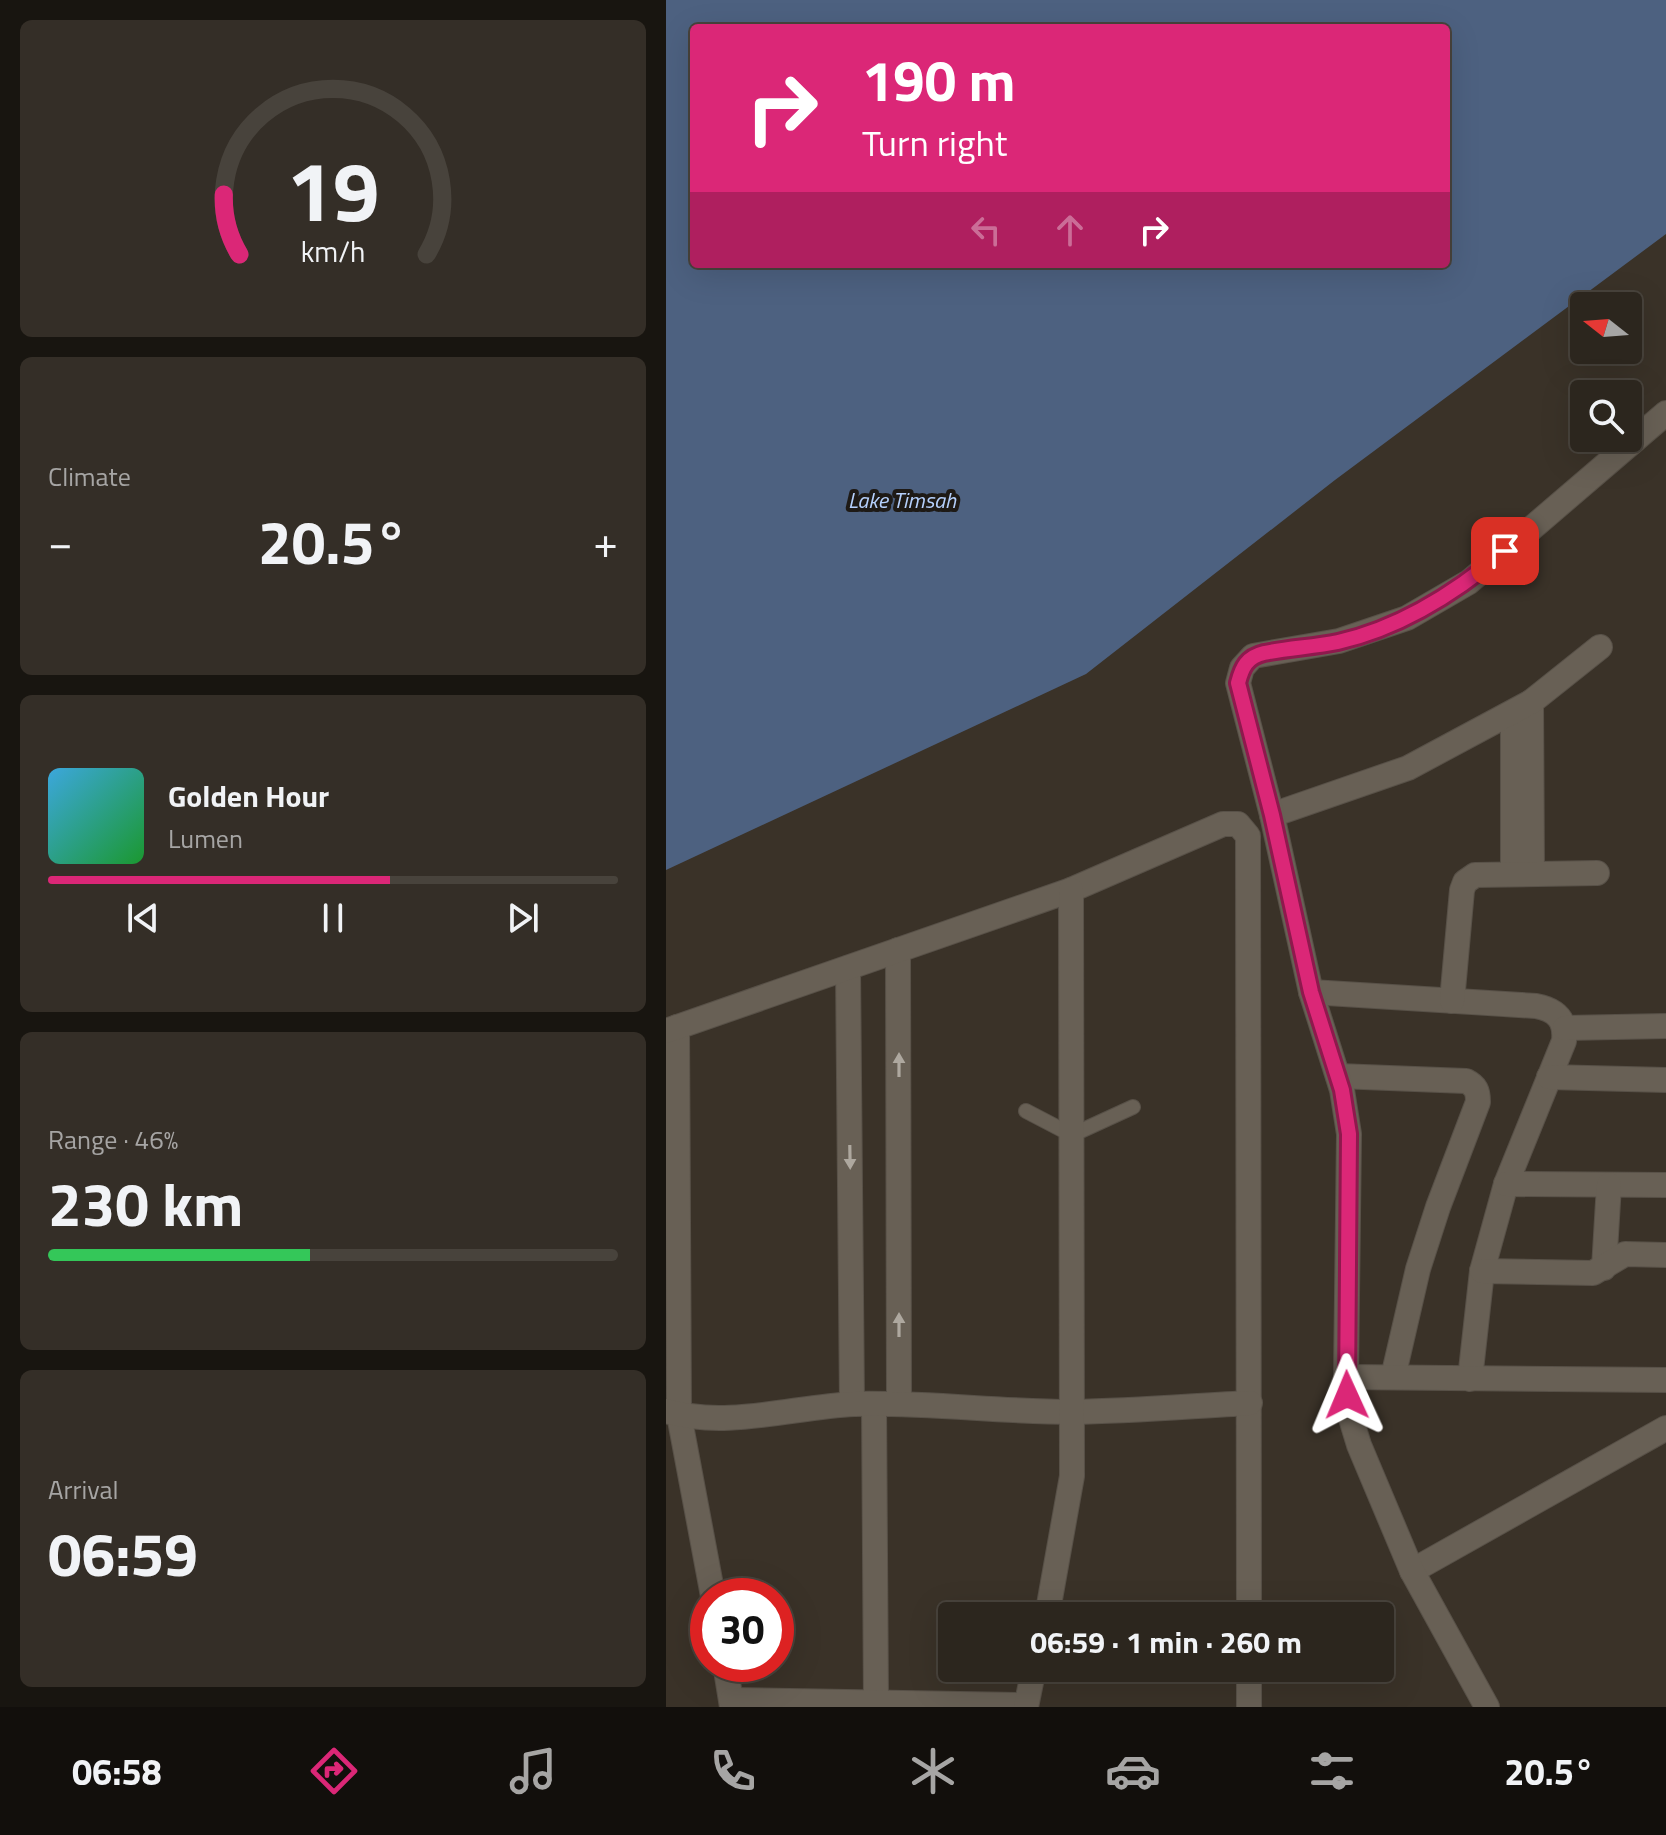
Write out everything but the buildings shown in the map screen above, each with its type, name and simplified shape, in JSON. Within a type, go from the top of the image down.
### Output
[{"type":"street","points":[[1487,1707],[1412,1571],[1359,1445],[1349,1412],[1346,1377],[1349,1134],[1345,1105],[1311,992],[1272,815],[1238,683],[1242,668],[1253,656],[1339,641],[1407,618],[1469,582],[1666,413]]},
{"type":"street","points":[[1272,815],[1408,768],[1522,707],[1600,647]]},
{"type":"street","points":[[1522,707],[1523,874]]},
{"type":"street","points":[[709,1578],[673,1413],[672,1029],[1071,890],[1223,824],[1238,824],[1248,836],[1249,1602]]},
{"type":"street","points":[[1452,1001],[1465,882],[1475,875],[1597,873]]},
{"type":"street","points":[[1050,1602],[1072,1476],[1071,890]]},
{"type":"street","points":[[898,950],[899,1403]]},
{"type":"street","points":[[848,968],[876,1702]]},
{"type":"street","points":[[1311,992],[1550,1008],[1560,1016],[1565,1028],[1564,1041],[1506,1184],[1482,1271],[1470,1379]]},
{"type":"street","points":[[1565,1028],[1666,1026]]},
{"type":"street","points":[[1338,1076],[1466,1081],[1474,1085],[1478,1093],[1478,1102],[1418,1269],[1393,1377]]},
{"type":"street","points":[[1549,1077],[1666,1080]]},
{"type":"street","points":[[1506,1184],[1666,1185]]},
{"type":"street","points":[[1604,1268],[1609,1185]]},
{"type":"street","points":[[1482,1271],[1593,1273],[1625,1254],[1666,1255]]},
{"type":"street","points":[[1346,1377],[1666,1380]]},
{"type":"street","points":[[673,1413],[731,1417],[899,1403],[1072,1412],[1250,1403]]},
{"type":"street","points":[[1412,1571],[1666,1428]]},
{"type":"street","points":[[728,1682],[732,1704],[876,1702],[1026,1706],[1031,1682]]},
{"type":"street","points":[[1249,1682],[1249,1707]]},
{"type":"lane","points":[[1026,1111],[1072,1135],[1133,1107]]},
{"type":"water","name":"Lake Timsah","points":[[666,0],[1666,0],[1666,234],[1588,292],[1570,292],[1570,305],[1335,480],[1086,674],[666,870]]},
{"type":"route","points":[[1347,1395],[1349,1134],[1345,1105],[1311,992],[1272,815],[1238,683],[1242,668],[1253,656],[1339,641],[1407,618],[1469,582],[1505,551]]}]
